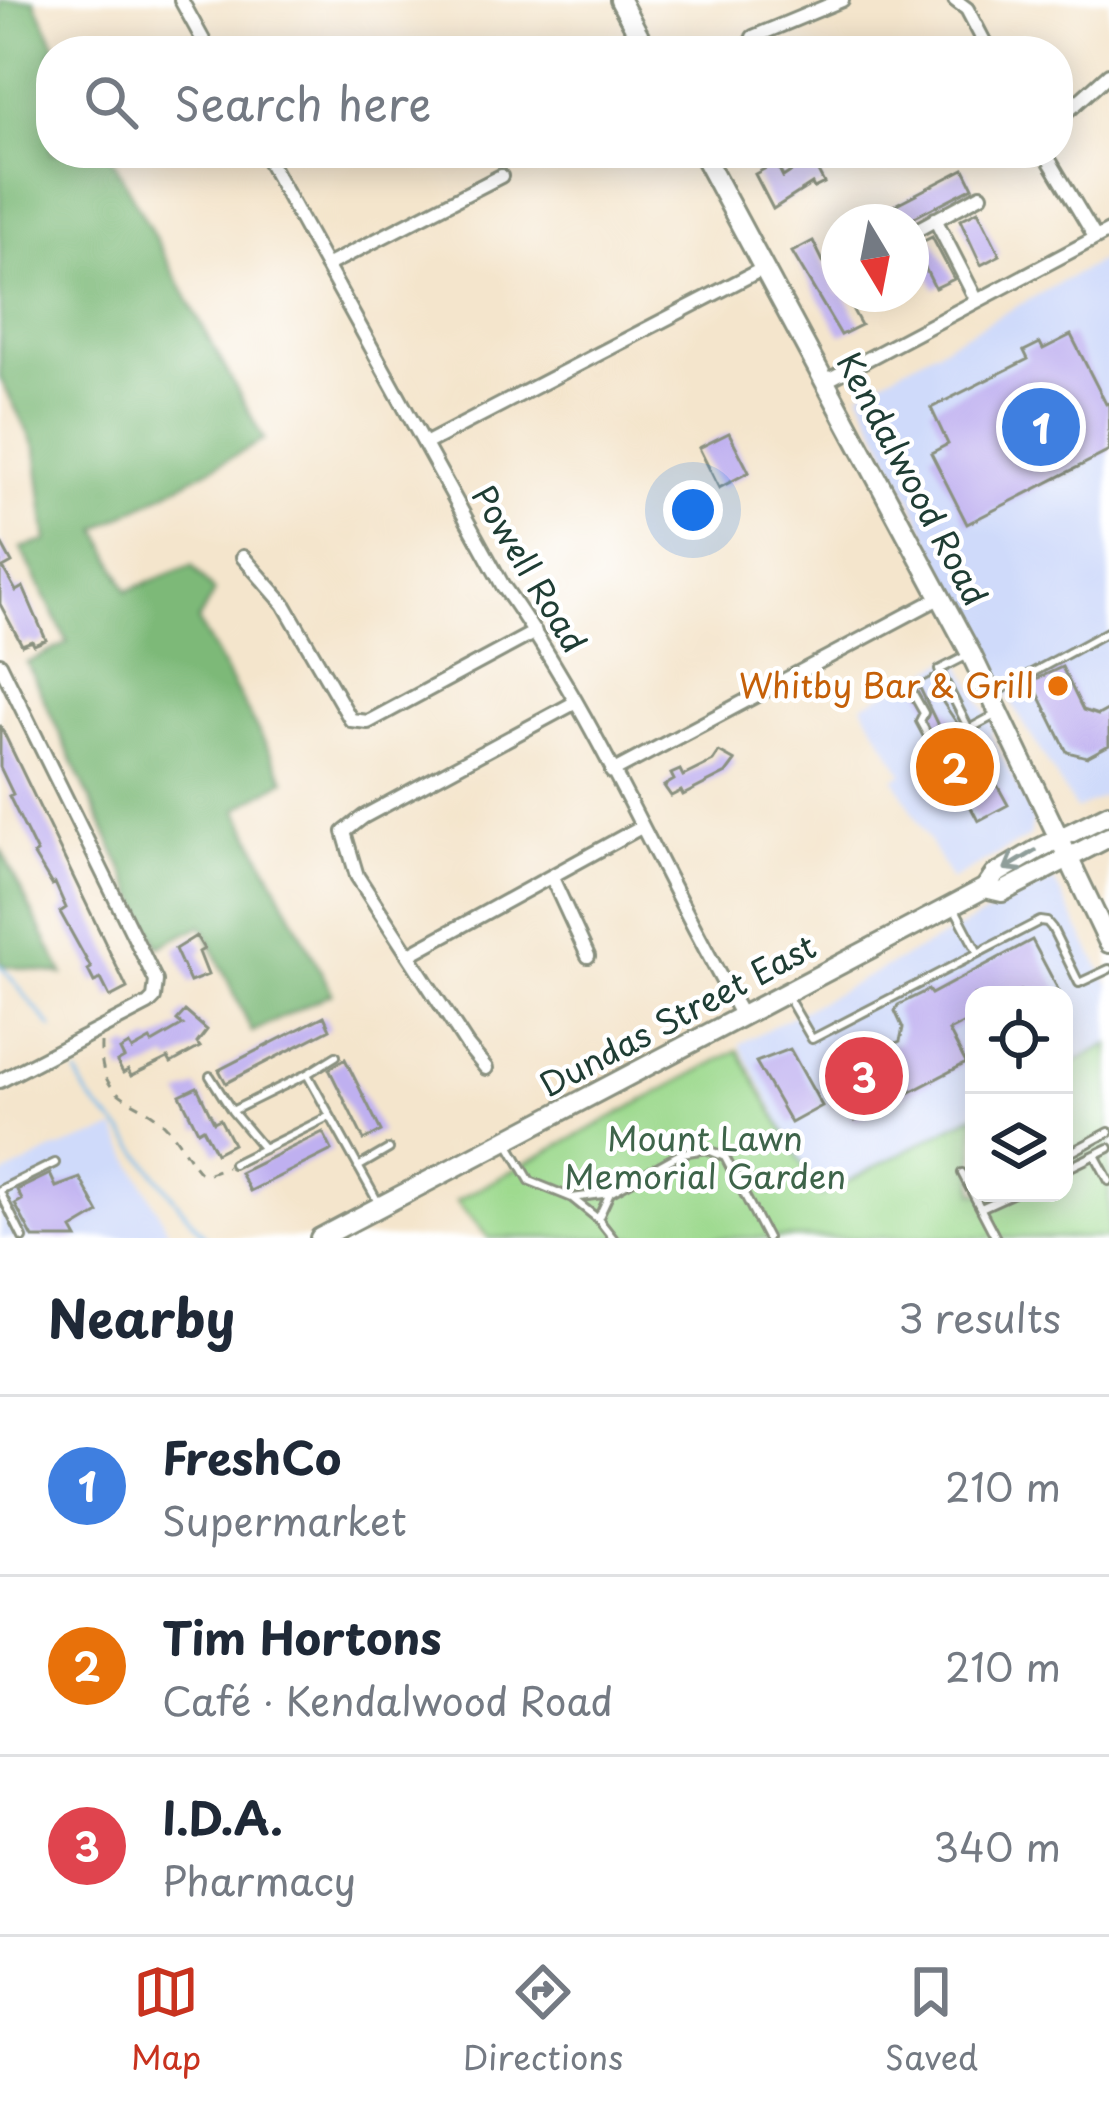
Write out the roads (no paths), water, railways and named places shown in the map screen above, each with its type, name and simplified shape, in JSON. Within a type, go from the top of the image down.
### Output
[{"type":"main road","points":[[620,0],[639,36]]},
{"type":"main road","name":"Kendalwood Road","points":[[710,168],[971,654],[1109,943]]},
{"type":"main road","name":"Dundas Street East","points":[[320,1238],[986,888],[994,875],[1109,814]]},
{"type":"main road","name":"Dundas Street East","points":[[986,888],[1002,892],[1109,837]]},
{"type":"street","points":[[181,0],[201,36]]},
{"type":"street","points":[[755,36],[842,0]]},
{"type":"street","points":[[967,3],[982,36]]},
{"type":"street","points":[[1073,106],[1109,74]]},
{"type":"street","name":"Powell Road","points":[[272,168],[503,586],[536,632],[575,702],[742,1016]]},
{"type":"street","points":[[1055,168],[1095,237]]},
{"type":"street","points":[[326,266],[501,176]]},
{"type":"street","points":[[929,222],[981,196]]},
{"type":"street","points":[[935,219],[976,299]]},
{"type":"street","points":[[826,381],[1109,231]]},
{"type":"street","points":[[425,444],[764,268]]},
{"type":"street","points":[[243,557],[284,604],[351,720],[368,722],[536,632]]},
{"type":"street","points":[[612,772],[940,597]]},
{"type":"street","points":[[0,664],[156,981],[154,998],[148,1004],[0,1081]]},
{"type":"street","points":[[486,1068],[357,876],[344,832],[575,702]]},
{"type":"street","points":[[410,954],[641,827]]},
{"type":"street","points":[[552,878],[588,956]]},
{"type":"lane","points":[[911,690],[935,749],[969,729],[996,703],[1109,631]]},
{"type":"lane","points":[[969,729],[939,670],[971,654]]},
{"type":"lane","points":[[953,905],[979,953]]},
{"type":"lane","points":[[786,993],[812,1040],[1034,924],[1047,922],[1079,983],[1109,969]]},
{"type":"lane","points":[[232,1111],[336,1055]]},
{"type":"lane","points":[[307,1074],[358,1167],[390,1203]]},
{"type":"lane","points":[[210,1076],[264,1149]]},
{"type":"lane","points":[[233,1164],[330,1116]]},
{"type":"lane","points":[[1073,1151],[1109,1132]]},
{"type":"lane","points":[[506,1140],[530,1181],[572,1198],[613,1238]]},
{"type":"lane","points":[[1073,1166],[1109,1148]]},
{"type":"lane","points":[[358,1167],[389,1149]]},
{"type":"lane","points":[[572,1198],[610,1193],[682,1154],[706,1149],[725,1157],[767,1238]]},
{"type":"lane","points":[[1095,1155],[1109,1181]]},
{"type":"lane","points":[[23,1238],[0,1191],[55,1162]]},
{"type":"lane","points":[[962,1173],[996,1238]]},
{"type":"lane","points":[[598,1219],[610,1193]]},
{"type":"lane","points":[[981,1208],[994,1202]]},
{"type":"waterway","points":[[0,965],[52,1028]]},
{"type":"waterway","points":[[77,1074],[90,1098],[129,1139],[207,1238]]},
{"type":"place","name":"FreshCo","points":[[1041,427]]},
{"type":"place","name":"Whitby Bar & Grill","points":[[1058,686]]},
{"type":"place","name":"Tim Hortons","points":[[955,767]]},
{"type":"place","name":"I.D.A.","points":[[864,1076]]},
{"type":"park label","name":"Mount Lawn Memorial Garden","points":[[705,1158]]}]
